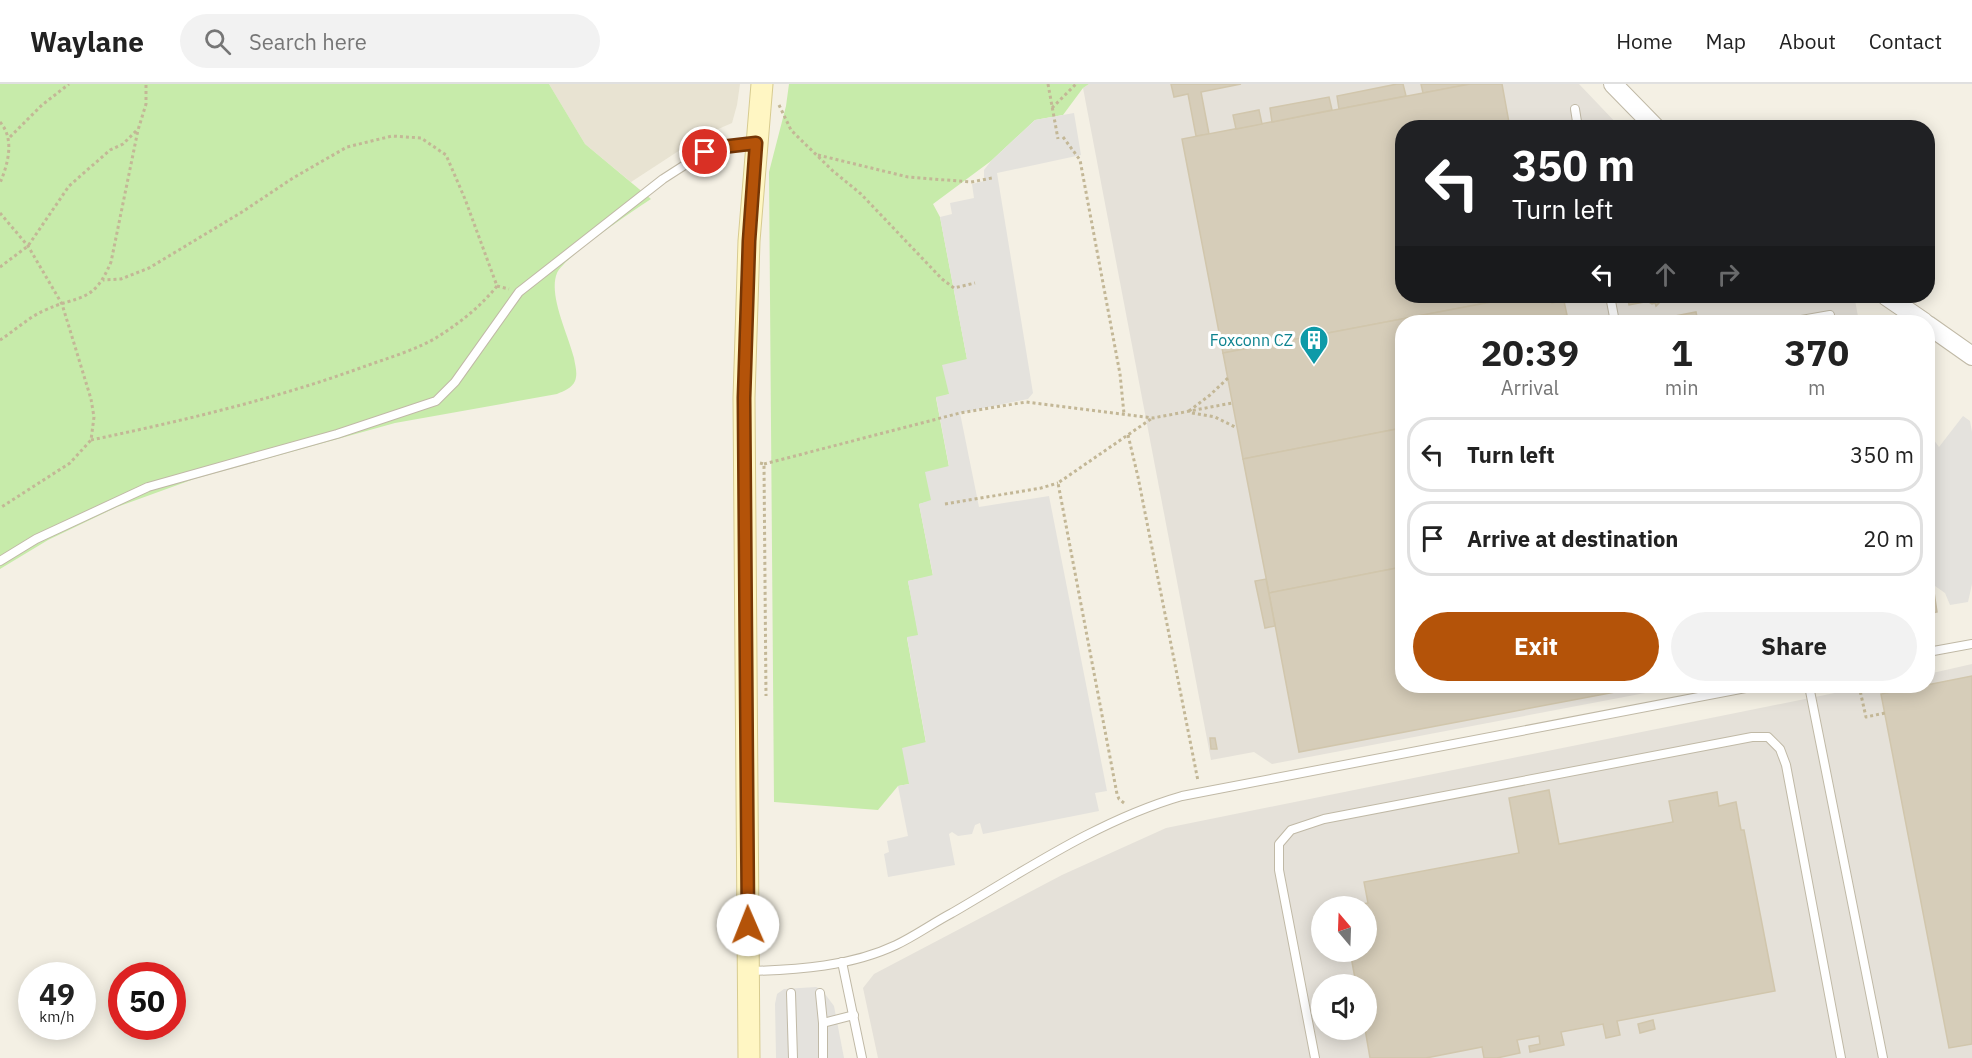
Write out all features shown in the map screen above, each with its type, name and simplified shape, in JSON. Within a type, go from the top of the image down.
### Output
[{"type":"main road","points":[[749,1058],[744,398],[748,253],[762,84]]},
{"type":"street","points":[[1613,84],[1648,120]]},
{"type":"street","points":[[1896,303],[1913,315]]},
{"type":"street","points":[[1935,330],[1972,356]]},
{"type":"lane","points":[[1575,109],[1577,120]]},
{"type":"lane","points":[[0,561],[36,539],[148,487],[337,434],[436,401],[455,382],[519,292],[663,179],[705,152],[722,147],[756,143]]},
{"type":"lane","points":[[1935,651],[1972,644]]},
{"type":"lane","points":[[749,971],[792,970],[842,962],[896,945],[1085,836],[1168,800],[1230,786],[1719,693]]},
{"type":"lane","points":[[1810,693],[1883,1058]]},
{"type":"lane","points":[[1316,1058],[1279,870],[1280,844],[1291,830],[1346,815],[1752,737],[1768,737],[1780,749],[1786,765],[1841,1058]]},
{"type":"lane","points":[[842,962],[862,1058]]},
{"type":"lane","points":[[791,993],[793,1058]]},
{"type":"lane","points":[[820,993],[823,1058]]},
{"type":"lane","points":[[823,1023],[854,1015]]},
{"type":"path","points":[[0,183],[10,137],[42,105],[69,84]]},
{"type":"path","points":[[0,340],[41,311],[86,296],[103,280],[111,262],[138,130],[146,104],[146,84]]},
{"type":"path","points":[[1048,84],[1058,139]]},
{"type":"path","points":[[1052,108],[1076,84]]},
{"type":"path","points":[[778,103],[791,130],[833,171],[861,194],[942,279],[954,288],[975,284]]},
{"type":"path","points":[[0,122],[10,137]]},
{"type":"path","points":[[0,267],[28,246],[69,186],[110,150],[123,144],[138,130]]},
{"type":"path","points":[[91,440],[185,420],[329,379],[386,358],[437,337],[482,304],[497,286],[446,155],[421,138],[392,136],[347,147],[149,268],[121,279],[103,280]]},
{"type":"path","points":[[1063,137],[1080,160],[1120,374],[1124,414]]},
{"type":"path","points":[[814,153],[908,177],[971,183],[992,178]]},
{"type":"path","points":[[0,213],[28,246],[62,304],[91,399],[94,417],[91,440],[70,463],[0,508]]},
{"type":"path","points":[[1187,412],[1228,378]]},
{"type":"path","points":[[764,464],[960,413],[1026,402],[1153,418],[1232,403]]},
{"type":"path","points":[[1187,412],[1215,417],[1237,428]]},
{"type":"path","points":[[945,504],[1041,488],[1058,483],[1153,418]]},
{"type":"path","points":[[1128,435],[1198,780]]},
{"type":"path","points":[[1058,483],[1117,794],[1124,802]]},
{"type":"path","points":[[1861,693],[1866,717],[1885,713]]},
{"type":"shaded area","points":[[549,84],[740,84],[732,123],[700,137],[631,182],[585,144]]},
{"type":"shaded area","points":[[1089,84],[1579,84],[1613,120],[1395,120],[1395,303],[1856,303],[1858,315],[1395,315],[1395,693],[1645,693],[1272,764],[1254,752],[1211,760],[1083,88]]},
{"type":"shaded area","points":[[1074,113],[1081,155],[997,173],[1033,393],[1028,399],[960,413],[979,507],[1049,496],[1107,791],[1095,793],[1099,811],[983,834],[980,823],[975,825],[972,834],[958,836],[952,832],[949,834],[955,865],[888,877],[884,854],[889,852],[887,841],[908,836],[898,786],[909,784],[902,748],[926,742],[907,637],[918,635],[908,581],[933,575],[919,504],[931,500],[925,472],[949,466],[936,397],[949,394],[942,365],[967,359],[940,217],[952,214],[950,203],[974,198],[972,184],[984,181],[984,170],[991,161],[1035,120]]},
{"type":"shaded area","points":[[1963,416],[1970,421],[1972,432],[1972,584],[1968,602],[1950,605],[1945,593],[1935,586],[1935,442],[1939,447]]},
{"type":"shaded area","points":[[1972,664],[1972,1058],[878,1058],[863,988],[874,974],[1062,875],[1166,828],[1834,693],[1935,693],[1935,672]]},
{"type":"shaded area","points":[[816,987],[822,990],[834,1006],[844,1058],[776,1058],[775,1004],[777,994],[784,989]]},
{"type":"green space","points":[[0,84],[549,84],[585,144],[651,199],[585,246],[557,273],[555,292],[557,303],[576,372],[575,381],[568,389],[557,394],[395,423],[194,479],[117,507],[48,540],[0,569]]},
{"type":"green space","points":[[789,84],[1089,84],[1083,88],[1063,115],[1035,120],[991,161],[933,204],[940,217],[967,359],[950,394],[936,398],[949,467],[931,501],[919,504],[933,576],[908,581],[919,636],[907,638],[926,743],[909,784],[898,786],[878,810],[774,802],[769,172],[786,106]]},
{"type":"building","points":[[1171,84],[1241,84],[1201,92],[1209,134],[1196,136],[1188,94],[1174,97]]},
{"type":"building","points":[[1403,84],[1406,96],[1339,109],[1337,96]]},
{"type":"building","points":[[1421,84],[1470,84],[1423,93]]},
{"type":"building","points":[[1470,84],[1502,84],[1509,120],[1395,120],[1395,303],[1486,303],[1423,315],[1395,315],[1395,320],[1223,353],[1182,139]]},
{"type":"building","points":[[1329,97],[1332,110],[1272,122],[1270,108]]},
{"type":"building","points":[[1259,110],[1262,124],[1236,129],[1233,115]]},
{"type":"building","name":"Foxconn CZ","points":[[1486,303],[1564,303],[1567,315],[1423,315]]},
{"type":"building","points":[[1696,312],[1697,315],[1680,315]]},
{"type":"building","name":"Foxconn CZ","points":[[1395,320],[1395,429],[1243,459],[1223,353]]},
{"type":"building","points":[[1395,429],[1395,568],[1269,593],[1243,459]]},
{"type":"building","points":[[1395,568],[1395,693],[1610,693],[1299,752],[1269,593]]},
{"type":"building","points":[[1266,579],[1275,626],[1265,628],[1255,581]]},
{"type":"building","points":[[1972,676],[1972,1044],[1949,1048],[1881,694],[1935,693],[1935,683]]},
{"type":"building","points":[[1210,738],[1215,738],[1217,749],[1211,749]]},
{"type":"building","points":[[1549,790],[1559,844],[1673,822],[1669,801],[1717,792],[1719,806],[1736,802],[1741,830],[1744,830],[1775,991],[1617,1021],[1620,1035],[1606,1038],[1603,1024],[1561,1032],[1564,1045],[1530,1052],[1529,1046],[1540,1044],[1539,1036],[1517,1040],[1520,1053],[1497,1058],[1484,1058],[1482,1047],[1426,1058],[1370,1058],[1367,1040],[1377,1040],[1377,974],[1354,974],[1352,962],[1377,962],[1377,896],[1367,896],[1364,882],[1519,853],[1509,798]]},
{"type":"building","points":[[1653,1020],[1655,1029],[1640,1033],[1638,1024]]},
{"type":"place","name":"Foxconn CZ","points":[[1314,366]]},
{"type":"route","points":[[705,152],[739,144],[756,143],[745,322],[744,398],[748,925]]}]
